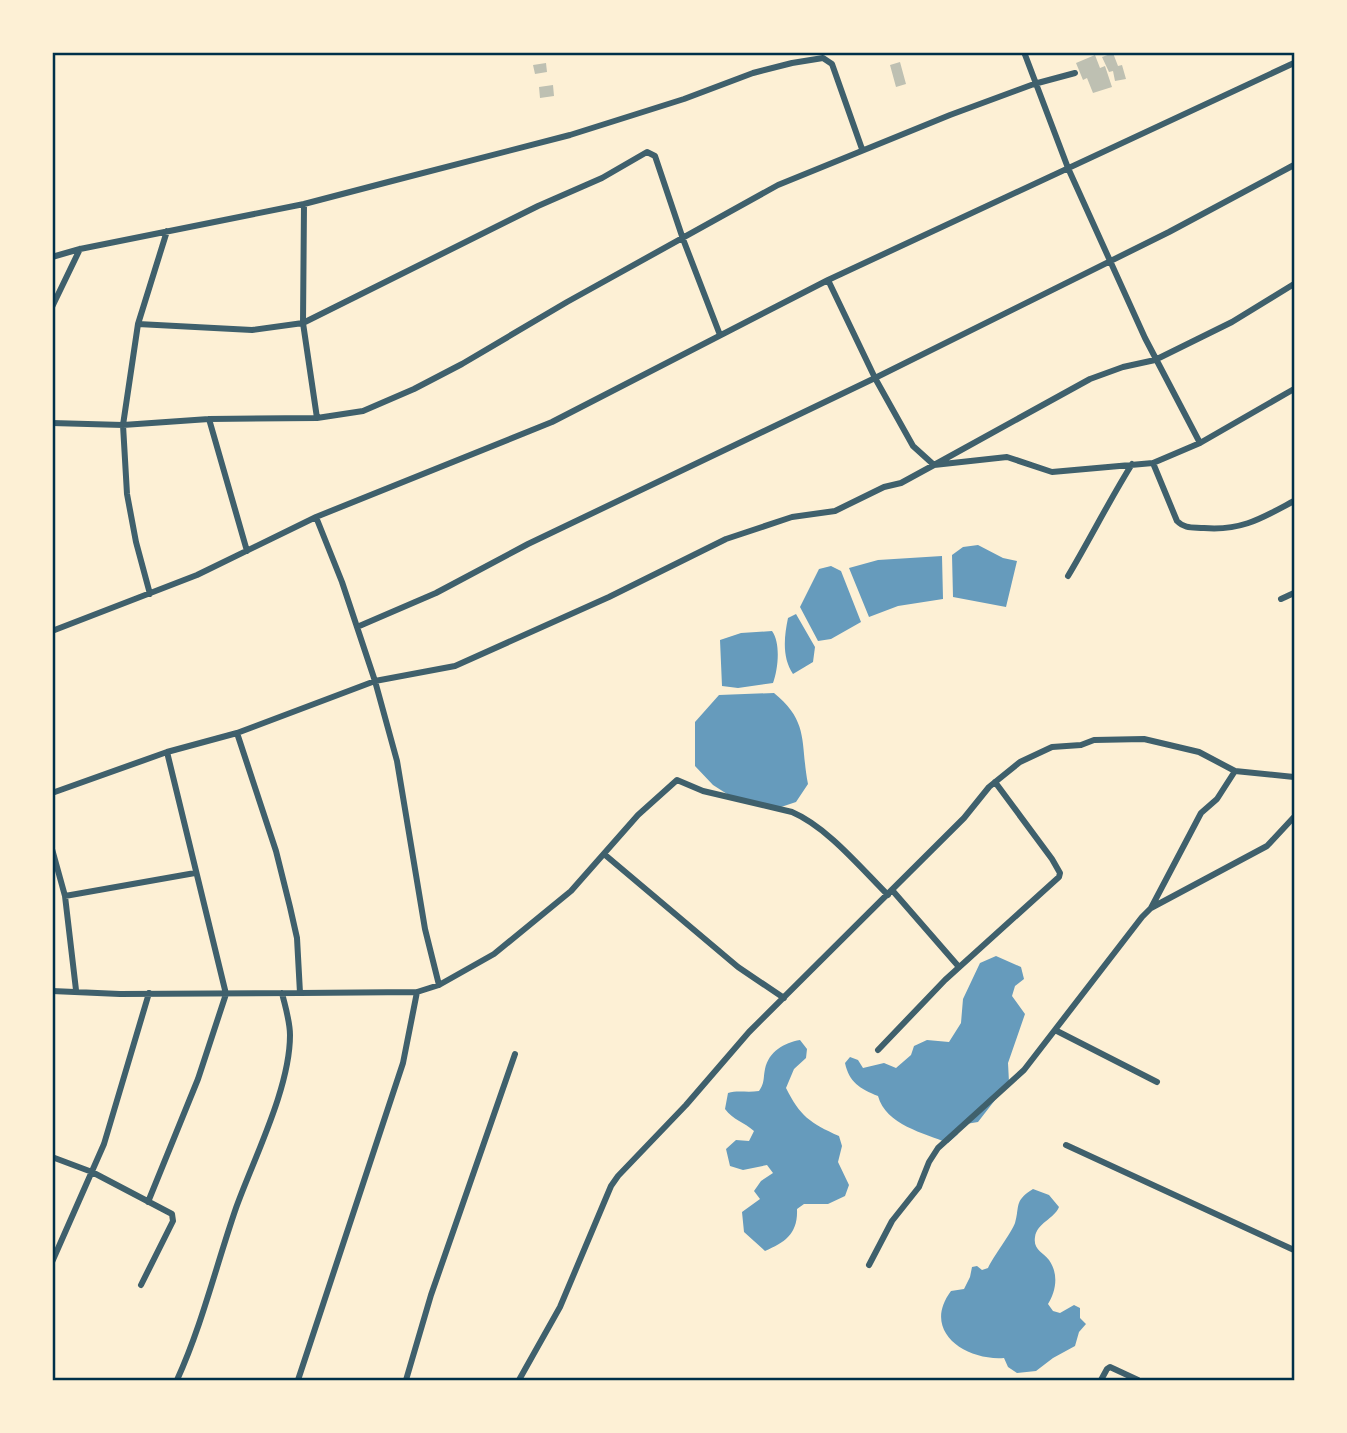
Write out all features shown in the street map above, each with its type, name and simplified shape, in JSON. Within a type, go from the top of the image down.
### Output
[{"type":"street","points":[[1024,52],[1068,168],[1155,359],[1200,443]]},
{"type":"street","points":[[52,257],[304,204],[570,135],[684,99],[753,73],[822,58],[832,64],[862,149]]},
{"type":"street","points":[[52,631],[150,594],[316,517],[552,422],[828,280],[1294,63]]},
{"type":"street","points":[[52,423],[123,425],[209,419],[317,418],[363,411],[462,364],[778,185],[862,149],[1034,84],[1075,73]]},
{"type":"street","points":[[138,324],[252,330],[303,323],[538,206],[602,178],[647,152],[655,156],[720,335]]},
{"type":"street","points":[[357,626],[436,593],[528,544],[875,378],[1169,232],[1294,165]]},
{"type":"street","points":[[304,204],[303,323],[317,418]]},
{"type":"street","points":[[150,594],[127,494],[123,425],[138,324],[167,231]]},
{"type":"street","points":[[52,307],[80,249]]},
{"type":"street","points":[[828,280],[875,378],[913,446],[934,465],[1007,457],[1052,472],[1153,463],[1200,443],[1294,389]]},
{"type":"street","points":[[52,793],[167,752],[237,733],[375,681],[456,666],[609,597],[726,539],[792,517],[835,511],[901,483],[1090,379],[1155,359],[1232,322],[1294,284]]},
{"type":"street","points":[[209,419],[247,551]]},
{"type":"street","points":[[1153,463],[1177,521],[1184,527],[1241,527],[1254,523],[1294,501]]},
{"type":"street","points":[[1068,576],[1132,464]]},
{"type":"street","points":[[316,517],[357,626],[397,761],[425,929],[439,985]]},
{"type":"street","points":[[1281,599],[1294,593]]},
{"type":"street","points":[[237,733],[276,851],[297,938],[300,993]]},
{"type":"street","points":[[519,1381],[560,1307],[618,1176],[686,1105],[750,1032],[964,818],[995,782],[1020,762],[1045,750],[1104,739],[1144,739],[1214,758],[1236,771],[1294,778]]},
{"type":"street","points":[[148,1202],[198,1079],[226,994],[167,752]]},
{"type":"street","points":[[869,1265],[892,1221],[919,1187],[938,1148],[1024,1070],[1151,908],[1201,813],[1217,799],[1236,771]]},
{"type":"street","points":[[52,991],[226,994],[417,992],[439,985],[494,954],[520,935],[571,891],[653,801],[679,780],[703,791],[804,817],[890,892],[959,967]]},
{"type":"street","points":[[878,1050],[959,967],[1055,881],[1060,873],[995,782]]},
{"type":"street","points":[[1151,908],[1267,846],[1294,817]]},
{"type":"street","points":[[52,849],[65,896],[76,990]]},
{"type":"street","points":[[604,854],[738,967],[784,998]]},
{"type":"street","points":[[65,896],[195,873]]},
{"type":"street","points":[[298,1381],[403,1063],[417,992]]},
{"type":"street","points":[[52,1262],[104,1144],[149,993]]},
{"type":"street","points":[[177,1381],[195,1340],[236,1208],[261,1146],[285,1072],[290,1033],[282,993]]},
{"type":"street","points":[[1055,1030],[1157,1082]]},
{"type":"street","points":[[406,1381],[431,1295],[515,1054]]},
{"type":"street","points":[[1066,1145],[1294,1250]]},
{"type":"street","points":[[52,1157],[92,1172],[172,1214],[173,1220],[141,1285]]},
{"type":"street","points":[[1101,1381],[1110,1367],[1138,1381]]},
{"type":"water","points":[[978,545],[1003,558],[1017,561],[1006,607],[953,597],[952,555],[963,547]]},
{"type":"water","points":[[942,556],[943,599],[898,606],[869,617],[849,568],[878,560]]},
{"type":"water","points":[[831,566],[841,571],[861,622],[831,639],[818,641],[800,607],[819,569]]},
{"type":"water","points":[[796,614],[815,647],[813,662],[793,674],[787,661],[785,640],[788,618]]},
{"type":"water","points":[[772,631],[777,642],[778,657],[773,683],[738,688],[722,686],[720,640],[741,633]]},
{"type":"water","points":[[774,693],[793,714],[802,734],[808,784],[796,802],[778,808],[738,801],[713,785],[695,766],[695,722],[719,695]]},
{"type":"water","points":[[996,956],[1021,967],[1024,979],[1015,986],[1012,996],[1025,1014],[1008,1063],[1009,1082],[978,1122],[960,1125],[958,1134],[948,1143],[897,1121],[882,1106],[878,1096],[852,1080],[845,1063],[850,1057],[858,1060],[863,1068],[884,1063],[896,1068],[911,1055],[914,1046],[927,1040],[949,1042],[961,1023],[963,999],[980,963]]},
{"type":"water","points":[[800,1040],[807,1049],[806,1058],[794,1069],[786,1088],[807,1118],[839,1136],[842,1146],[838,1162],[849,1185],[845,1196],[828,1204],[804,1204],[797,1209],[793,1231],[779,1244],[765,1251],[744,1232],[742,1212],[760,1199],[754,1191],[761,1181],[773,1173],[767,1165],[743,1170],[730,1166],[726,1149],[736,1140],[749,1141],[754,1131],[725,1109],[728,1093],[759,1091],[770,1057],[788,1043]]},
{"type":"water","points":[[1033,1189],[1049,1195],[1059,1207],[1039,1228],[1035,1237],[1037,1248],[1049,1260],[1054,1271],[1053,1294],[1048,1304],[1053,1311],[1060,1313],[1074,1305],[1080,1308],[1080,1318],[1086,1324],[1079,1332],[1075,1346],[1036,1371],[1017,1373],[1008,1367],[1004,1358],[989,1358],[962,1349],[944,1331],[941,1319],[943,1305],[951,1291],[964,1289],[972,1267],[977,1266],[982,1270],[988,1268],[1015,1223],[1020,1200]]},
{"type":"building","points":[[1113,53],[1118,66],[1122,65],[1126,79],[1115,81],[1113,71],[1109,72],[1102,57]]},
{"type":"building","points":[[1095,55],[1100,68],[1105,66],[1112,87],[1093,93],[1087,78],[1083,80],[1076,63]]},
{"type":"building","points":[[900,62],[906,84],[896,87],[890,65]]},
{"type":"building","points":[[546,63],[547,72],[535,74],[533,65]]},
{"type":"building","points":[[553,85],[554,96],[540,98],[539,87]]}]
